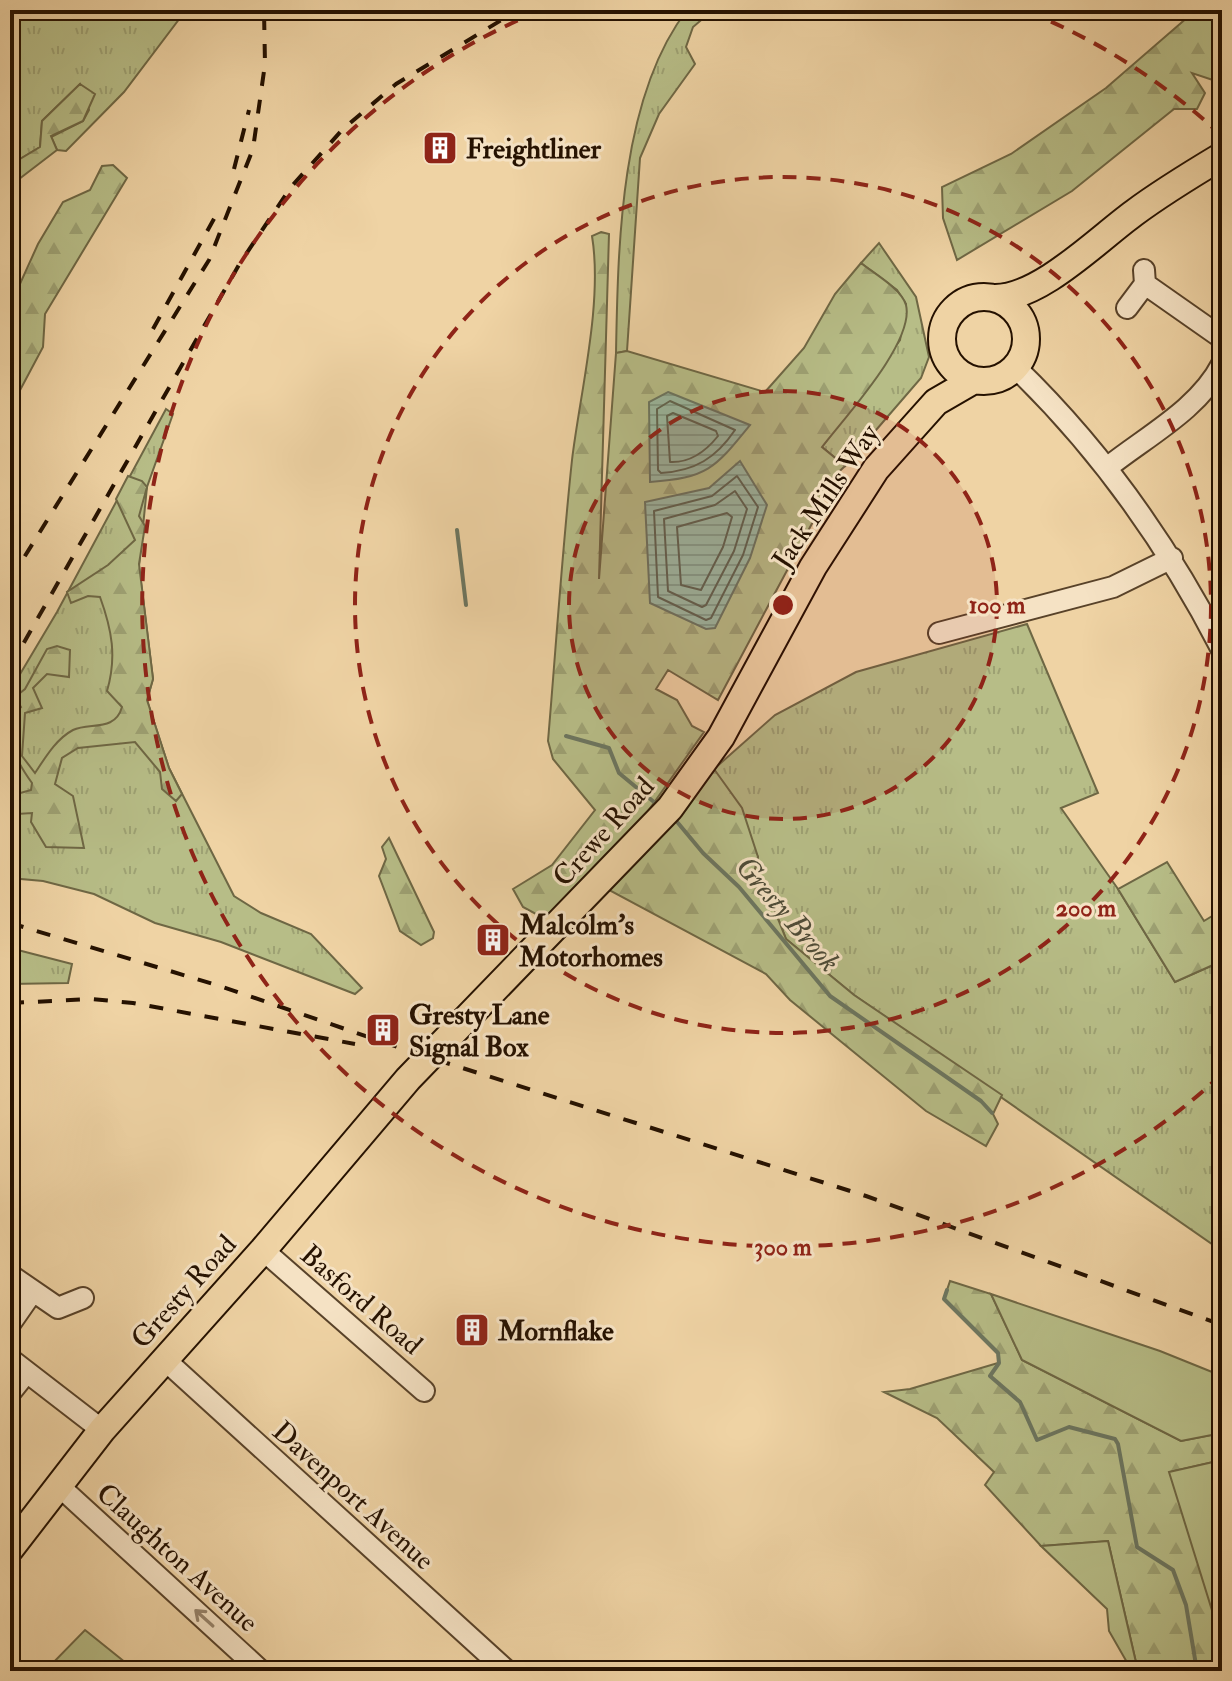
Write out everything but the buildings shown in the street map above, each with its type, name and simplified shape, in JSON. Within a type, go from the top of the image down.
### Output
[{"type":"main road","points":[[995,298],[1020,317],[1026,343],[1015,367],[1004,376],[974,380],[959,373],[948,362],[942,333],[947,319],[968,300],[995,298],[1013,298],[1037,286],[1136,211],[1222,156]]},
{"type":"main road","points":[[1020,317],[1037,286]]},
{"type":"main road","name":"Jack Mills Way","points":[[936,402],[948,362]]},
{"type":"main road","name":"Jack Mills Way","points":[[732,717],[834,531],[876,469],[936,402],[974,380]]},
{"type":"main road","name":"Crewe Road","points":[[408,1079],[667,812],[732,717]]},
{"type":"main road","name":"Gresty Road","points":[[10,1549],[102,1430],[263,1250],[408,1079]]},
{"type":"street","points":[[1127,308],[1144,277],[1222,338]]},
{"type":"street","points":[[1108,467],[1187,407],[1207,388],[1222,364]]},
{"type":"street","points":[[1015,367],[1108,467],[1172,558],[1222,650]]},
{"type":"street","points":[[939,633],[1113,587],[1172,558]]},
{"type":"street","name":"Basford Road","points":[[263,1250],[424,1391]]},
{"type":"street","points":[[10,1275],[58,1308],[83,1298]]},
{"type":"street","points":[[10,1324],[33,1291]]},
{"type":"street","points":[[10,1359],[102,1430]]},
{"type":"street","name":"Davenport Avenue","points":[[164,1359],[507,1671]]},
{"type":"street","points":[[10,1393],[26,1373]]},
{"type":"street","name":"Claughton Avenue","points":[[58,1485],[261,1671]]},
{"type":"green space","points":[[10,10],[186,10],[124,92],[66,151],[57,150],[51,137],[83,121],[89,110],[80,84],[42,121],[40,147],[10,165]]},
{"type":"green space","points":[[687,10],[713,10],[693,27],[686,47],[695,64],[659,114],[640,158],[627,351],[616,353],[622,220],[636,129],[648,85],[665,45]]},
{"type":"green space","points":[[1196,10],[1222,10],[1222,83],[1192,73],[1205,93],[1197,109],[1174,109],[1072,191],[957,260],[943,218],[942,187],[1011,154],[1106,88]]},
{"type":"green space","points":[[80,84],[95,94],[83,121],[51,136],[57,150],[10,186],[10,165],[40,147],[42,121]]},
{"type":"green space","points":[[113,165],[127,178],[45,314],[43,347],[10,409],[10,306],[38,244],[63,202],[90,190],[102,166]]},
{"type":"green space","points":[[601,232],[609,234],[599,579],[616,353],[627,351],[765,392],[804,348],[835,294],[861,263],[899,293],[906,305],[906,321],[900,339],[876,379],[822,447],[845,466],[827,483],[816,516],[718,700],[668,670],[656,689],[677,700],[692,726],[704,732],[641,821],[547,920],[523,907],[513,889],[552,865],[595,810],[553,759],[548,741],[572,460],[593,319],[595,262],[592,236]]},
{"type":"green space","points":[[879,243],[916,297],[929,357],[921,378],[845,466],[822,447],[900,340],[906,304],[897,290],[861,263]]},
{"type":"green space","points":[[166,409],[173,414],[147,487],[139,566],[153,679],[147,700],[169,768],[234,896],[261,913],[311,934],[362,988],[355,994],[221,942],[155,923],[94,894],[43,881],[10,878],[10,691],[57,612]]},
{"type":"green space","points":[[128,476],[142,481],[147,487],[139,516],[145,526],[139,564],[153,679],[147,700],[169,768],[182,794],[176,801],[162,789],[160,772],[135,742],[78,748],[62,758],[55,784],[73,796],[84,848],[46,847],[31,822],[32,813],[17,814],[10,796],[31,790],[32,783],[17,759],[12,743],[13,715],[21,707],[15,697],[25,689],[47,649],[57,646],[70,650],[69,677],[47,674],[33,688],[42,708],[25,713],[22,756],[35,773],[61,738],[73,730],[108,723],[119,715],[122,707],[107,691],[112,667],[112,644],[100,597],[88,596],[71,603],[67,592],[108,565],[135,540],[116,499]]},
{"type":"green space","points":[[1027,624],[1098,793],[1061,808],[1118,889],[1175,982],[1222,961],[1222,1251],[854,995],[786,939],[778,918],[752,880],[758,857],[714,769],[775,715],[856,672]]},
{"type":"green space","points":[[714,769],[742,808],[758,857],[752,880],[774,909],[786,939],[854,995],[1002,1095],[993,1114],[998,1124],[986,1146],[926,1111],[790,1000],[766,974],[609,890]]},
{"type":"green space","points":[[389,838],[434,932],[433,938],[421,945],[400,931],[379,876],[386,859],[382,847]]},
{"type":"green space","points":[[1167,862],[1204,921],[1222,910],[1222,961],[1175,982],[1118,889]]},
{"type":"green space","points":[[10,948],[72,964],[68,983],[10,984]]},
{"type":"green space","points":[[950,1281],[991,1294],[1022,1360],[1181,1441],[1222,1433],[1222,1460],[1170,1472],[1222,1634],[1222,1671],[1138,1671],[1108,1541],[1041,1546],[985,1485],[994,1472],[937,1418],[884,1392],[910,1389],[998,1363],[998,1352],[944,1299]]},
{"type":"green space","points":[[991,1294],[1160,1351],[1222,1376],[1222,1433],[1181,1441],[1022,1360]]},
{"type":"green space","points":[[1222,1460],[1222,1634],[1220,1636],[1169,1472]]},
{"type":"green space","points":[[1108,1541],[1138,1671],[1132,1671],[1109,1631],[1107,1609],[1041,1546]]},
{"type":"green space","points":[[85,1630],[136,1671],[45,1671]]},
{"type":"water","points":[[668,392],[750,425],[709,468],[698,474],[650,482],[649,402]]},
{"type":"water","points":[[740,461],[767,505],[750,558],[715,628],[706,629],[650,603],[645,502],[709,488]]},
{"type":"waterway","name":"Gresty Brook","points":[[457,530],[466,605]]},
{"type":"waterway","name":"Gresty Brook","points":[[566,736],[609,748],[619,773],[660,807]]},
{"type":"waterway","name":"Gresty Brook","points":[[673,817],[703,853],[739,887],[830,996],[981,1101],[992,1113]]},
{"type":"waterway","name":"Gresty Brook","points":[[947,1290],[944,1299],[998,1353],[999,1363],[990,1376],[1020,1402],[1037,1440],[1069,1427],[1115,1439],[1137,1547],[1173,1570],[1186,1605],[1197,1671]]},
{"type":"railway","points":[[10,580],[209,260],[253,149],[265,64],[264,10]]},
{"type":"railway","points":[[10,667],[240,263],[291,187],[343,129],[396,84],[518,10]]},
{"type":"railway","points":[[234,169],[249,110]]},
{"type":"railway","points":[[153,329],[215,217]]},
{"type":"railway","points":[[10,923],[220,986],[412,1052],[866,1196],[1222,1325]]},
{"type":"railway","points":[[10,1003],[92,999],[133,1003],[355,1044]]},
{"type":"place","name":"Freightliner","points":[[440,148]]},
{"type":"place","name":"Malcolm's Motorhomes","points":[[493,940]]},
{"type":"place","name":"Gresty Lane Signal Box","points":[[383,1030]]},
{"type":"place","name":"Mornflake","points":[[472,1330]]}]
